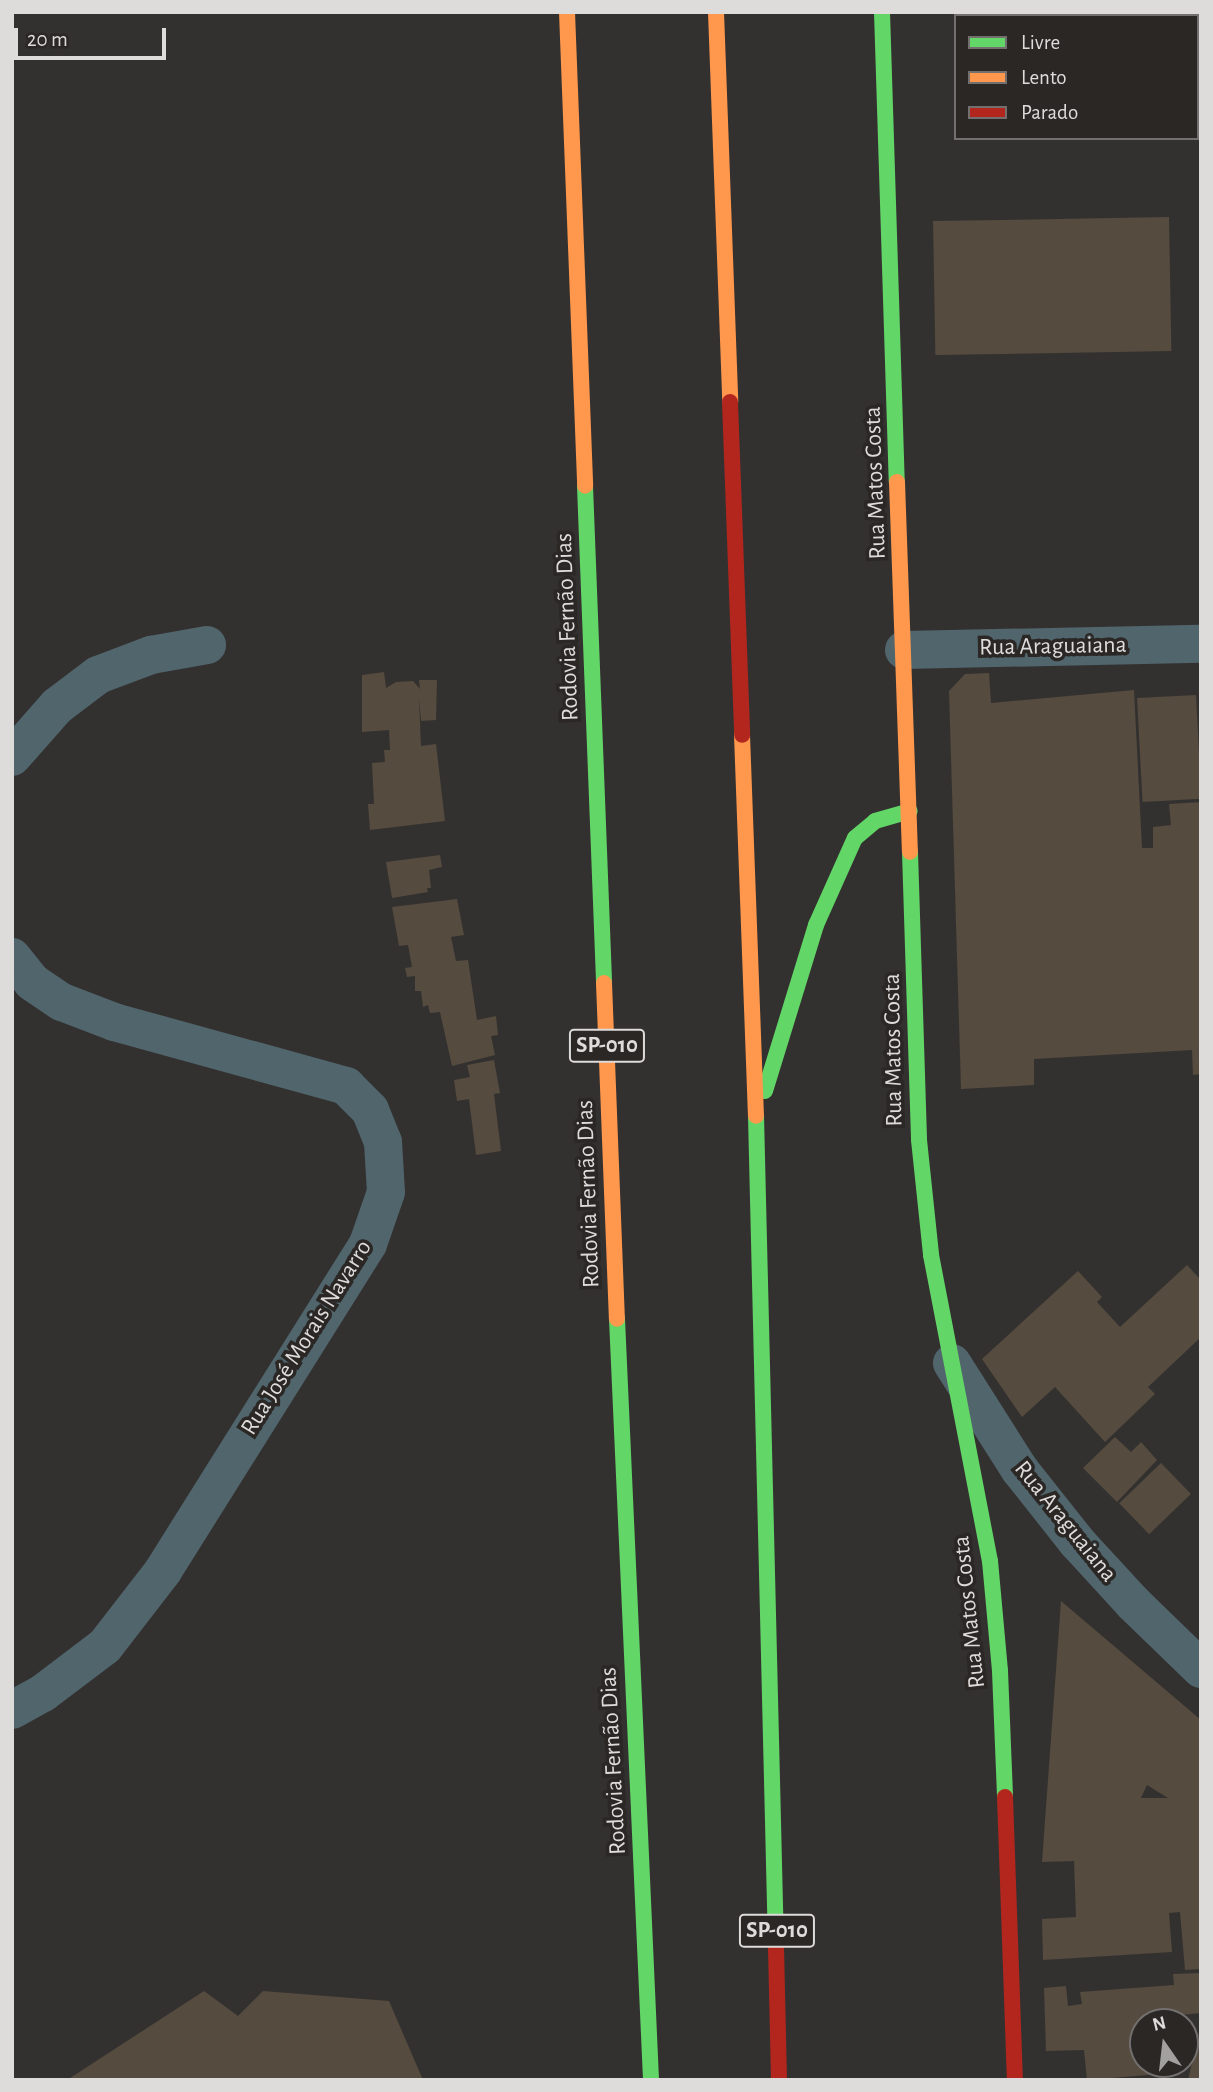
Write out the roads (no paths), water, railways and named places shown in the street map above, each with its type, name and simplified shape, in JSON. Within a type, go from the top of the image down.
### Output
[{"type":"main road","name":"Rodovia Fernão Dias","points":[[567,12],[626,1554],[651,2080]]},
{"type":"main road","name":"SP-010","points":[[716,12],[756,1120],[779,2080]]},
{"type":"main road","name":"Rua Matos Costa","points":[[882,12],[919,1140],[931,1255],[948,1358],[976,1481],[990,1561],[1000,1671],[1015,2080]]},
{"type":"main road","points":[[756,1120],[816,925],[855,838],[875,821],[909,811]]},
{"type":"street","name":"Rua Araguaiana","points":[[904,650],[1201,644]]},
{"type":"street","points":[[12,757],[57,706],[98,675],[151,655],[207,645]]},
{"type":"street","name":"Rua José Morais Navarro","points":[[12,957],[32,982],[62,1002],[114,1022],[346,1086],[370,1110],[383,1142],[386,1192],[368,1244],[163,1571],[105,1646],[43,1693],[12,1710]]},
{"type":"street","name":"Rua Araguaiana","points":[[948,1358],[1020,1470],[1077,1542],[1133,1603],[1201,1669]]}]
